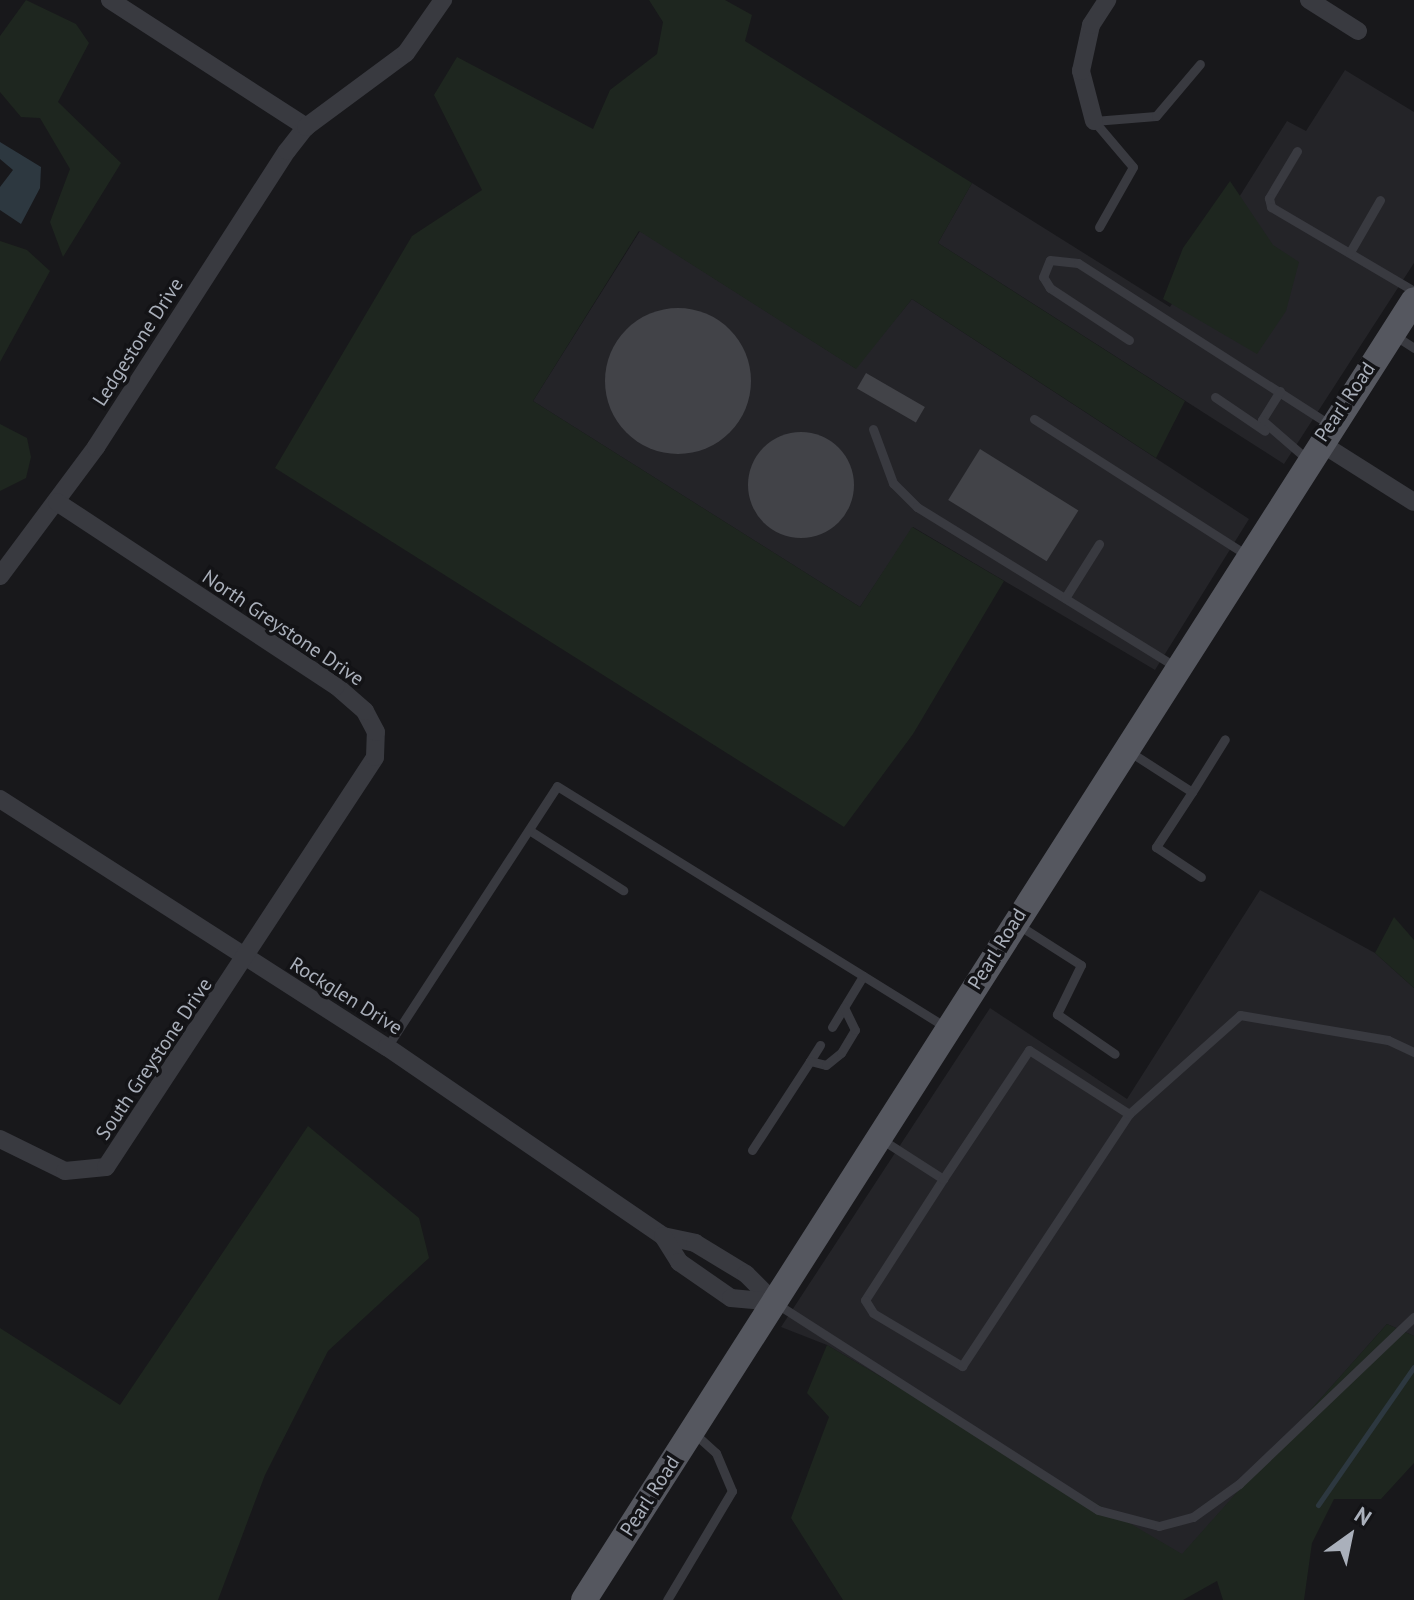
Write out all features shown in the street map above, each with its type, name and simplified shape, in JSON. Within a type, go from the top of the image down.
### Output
[{"type":"main road","name":"Pearl Road","points":[[584,1600],[1319,442],[1414,300]]},
{"type":"street","points":[[110,0],[306,127]]},
{"type":"street","name":"Ledgestone Drive","points":[[0,576],[57,502],[306,127],[406,53],[443,0]]},
{"type":"street","points":[[1094,121],[1081,71],[1091,25],[1107,0]]},
{"type":"street","points":[[1309,0],[1358,31]]},
{"type":"street","points":[[1319,442],[1414,502]]},
{"type":"street","name":"North Greystone Drive","points":[[57,502],[336,686],[376,732],[375,757],[247,960]]},
{"type":"street","name":"Rockglen Drive","points":[[0,799],[387,1047],[663,1236],[708,1251],[774,1302]]},
{"type":"street","name":"South Greystone Drive","points":[[0,1139],[65,1171],[106,1167],[247,960]]},
{"type":"street","name":"Rockglen Drive","points":[[663,1236],[679,1262],[731,1298],[774,1302]]},
{"type":"lane","points":[[1094,121],[1156,116],[1200,64]]},
{"type":"lane","points":[[1094,121],[1133,167],[1099,227]]},
{"type":"lane","points":[[1297,151],[1269,198],[1271,207],[1414,291]]},
{"type":"lane","points":[[1350,252],[1380,200]]},
{"type":"lane","points":[[1129,340],[1050,288],[1043,277],[1050,260],[1078,263],[1280,391],[1319,442]]},
{"type":"lane","points":[[1391,333],[1414,348]]},
{"type":"lane","points":[[1268,433],[1262,420],[1280,391]]},
{"type":"lane","points":[[1215,397],[1268,433],[1319,442]]},
{"type":"lane","points":[[1034,419],[1247,555]]},
{"type":"lane","points":[[873,429],[893,483],[917,507],[1176,667]]},
{"type":"lane","points":[[1065,598],[1099,544]]},
{"type":"lane","points":[[1201,877],[1156,847],[1225,739]]},
{"type":"lane","points":[[1124,749],[1192,792]]},
{"type":"lane","points":[[387,1047],[557,786],[947,1028]]},
{"type":"lane","points":[[529,830],[623,890]]},
{"type":"lane","points":[[1014,922],[1081,965],[1057,1014],[1115,1054]]},
{"type":"lane","points":[[832,1027],[863,976]]},
{"type":"lane","points":[[810,1061],[826,1065],[841,1053],[855,1030],[844,1007]]},
{"type":"lane","points":[[1129,1114],[1029,1050],[865,1300],[873,1313],[962,1366],[1129,1114],[1240,1015],[1388,1040],[1414,1052]]},
{"type":"lane","points":[[752,1150],[820,1045]]},
{"type":"lane","points":[[878,1137],[943,1179]]},
{"type":"lane","points":[[774,1302],[1098,1510],[1159,1526],[1193,1517],[1239,1484],[1414,1317]]},
{"type":"lane","points":[[667,1600],[732,1491],[716,1453],[691,1431]]},
{"type":"shaded area","points":[[26,0],[76,24],[89,43],[58,102],[121,163],[63,257],[50,222],[70,169],[40,118],[21,117],[0,92],[0,36]]},
{"type":"shaded area","points":[[649,0],[725,0],[752,15],[745,41],[972,183],[938,243],[1185,401],[1156,458],[912,299],[856,369],[639,231],[533,401],[860,607],[912,527],[1004,581],[913,734],[844,827],[275,468],[412,236],[482,190],[434,95],[457,57],[593,129],[610,90],[657,54],[663,22]]},
{"type":"shaded area","points":[[1345,70],[1414,112],[1414,263],[1284,464],[938,243],[972,183],[1170,307],[1287,121],[1306,131]]},
{"type":"shaded area","points":[[0,142],[41,167],[40,188],[21,224],[0,210],[0,187],[13,170],[0,159]]},
{"type":"shaded area","points":[[1230,181],[1273,245],[1299,262],[1286,311],[1257,354],[1163,299],[1183,248]]},
{"type":"shaded area","points":[[640,231],[855,368],[912,299],[1249,519],[1155,670],[913,527],[860,607],[533,401]]},
{"type":"shaded area","points":[[0,241],[27,250],[50,271],[0,362]]},
{"type":"shaded area","points":[[0,424],[27,438],[31,457],[26,478],[0,491]]},
{"type":"shaded area","points":[[1260,890],[1375,953],[1414,988],[1414,1336],[1387,1324],[1182,1555],[827,1345],[781,1327],[990,1008],[1127,1099]]},
{"type":"shaded area","points":[[1394,917],[1414,940],[1414,988],[1375,953]]},
{"type":"shaded area","points":[[308,1126],[419,1218],[429,1258],[328,1351],[265,1475],[218,1600],[0,1600],[0,1328],[120,1405]]},
{"type":"shaded area","points":[[1387,1324],[1414,1336],[1414,1463],[1381,1499],[1334,1499],[1312,1543],[1304,1600],[1223,1600],[1217,1581],[1183,1600],[843,1600],[791,1518],[829,1417],[807,1393],[827,1345],[1182,1554]]},
{"type":"building","points":[[678,308],[706,313],[730,329],[746,353],[751,381],[746,409],[730,433],[706,449],[678,454],[650,449],[626,433],[610,409],[605,381],[610,353],[626,329],[650,313]]},
{"type":"building","points":[[866,373],[925,407],[916,423],[857,389]]},
{"type":"building","points":[[801,432],[821,436],[838,448],[850,465],[854,485],[850,505],[838,522],[821,534],[801,538],[781,534],[764,522],[752,505],[748,485],[752,465],[764,448],[781,436]]},
{"type":"building","points":[[980,449],[1078,510],[1047,561],[948,500]]},
{"type":"waterway","points":[[1318,1505],[1414,1367]]}]
